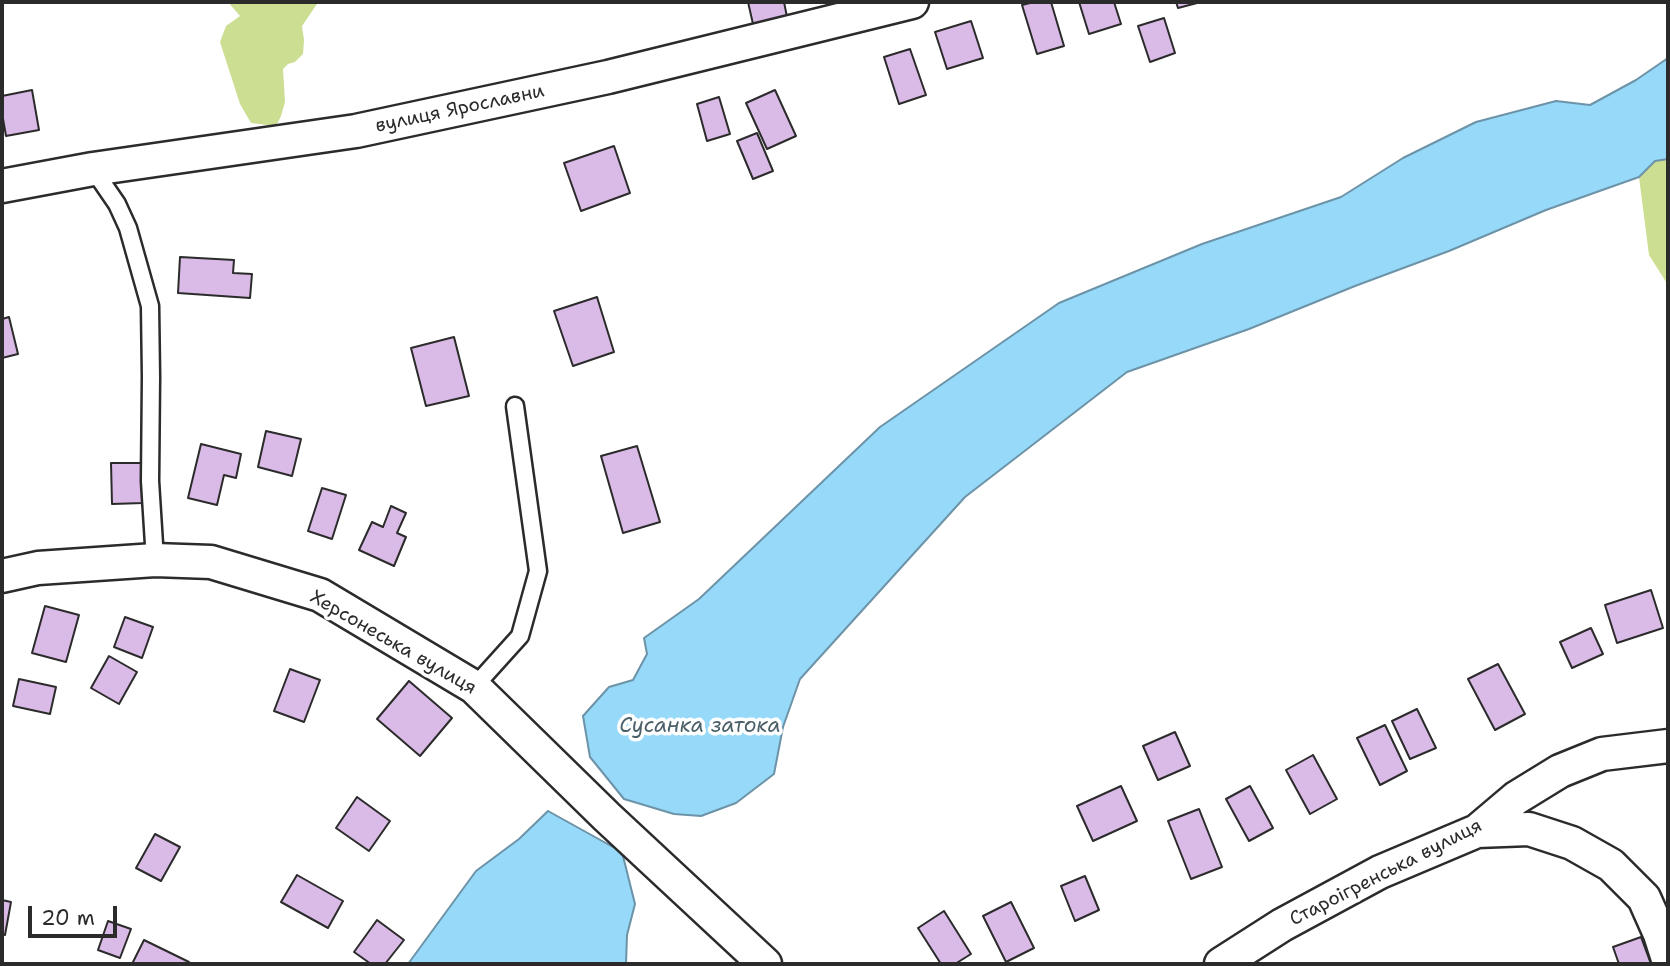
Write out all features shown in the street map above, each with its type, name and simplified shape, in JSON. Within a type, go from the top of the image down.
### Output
[{"type":"street","name":"вулиця Ярославни","points":[[2,186],[93,169],[356,131],[608,77],[912,2]]},
{"type":"street","name":"Херсонеська вулиця","points":[[2,576],[38,568],[155,560],[211,562],[320,595],[474,687],[607,817],[765,964]]},
{"type":"street","name":"Староігренська вулиця","points":[[1221,964],[1282,925],[1380,872],[1477,831],[1516,798],[1560,771],[1602,754],[1668,747]]},
{"type":"street","points":[[1477,831],[1529,829],[1572,843],[1611,865],[1644,898],[1668,959]]},
{"type":"lane","points":[[93,169],[117,204],[128,228],[150,306],[150,481],[155,560]]},
{"type":"lane","points":[[474,687],[520,636],[538,572],[515,406]]},
{"type":"green space","points":[[228,2],[325,2],[317,4],[302,26],[303,54],[283,69],[285,102],[276,126],[251,123],[240,104],[220,42],[226,26],[240,16]]},
{"type":"green space","points":[[1668,159],[1668,285],[1649,255],[1639,177],[1655,161]]},
{"type":"water","name":"Сусанка затока","points":[[1668,58],[1668,159],[1655,161],[1639,177],[1546,210],[1249,329],[1127,372],[965,497],[800,679],[783,727],[774,774],[736,803],[701,816],[674,814],[624,799],[590,757],[583,716],[609,687],[633,680],[647,654],[644,638],[699,599],[880,427],[1059,303],[1202,244],[1341,197],[1403,158],[1476,122],[1556,101],[1590,105],[1636,80]]},
{"type":"water","points":[[548,811],[622,852],[635,904],[627,935],[626,964],[408,964],[476,871],[519,839]]},
{"type":"building","points":[[748,2],[784,2],[787,17],[753,24]]},
{"type":"building","points":[[1051,2],[1064,46],[1037,54],[1022,5]]},
{"type":"building","points":[[1079,2],[1114,2],[1121,24],[1089,34]]},
{"type":"building","points":[[1176,2],[1201,2],[1178,8]]},
{"type":"building","points":[[1164,18],[1175,53],[1150,62],[1138,26]]},
{"type":"building","points":[[971,21],[983,58],[947,69],[935,32]]},
{"type":"building","points":[[910,49],[926,95],[899,104],[884,57]]},
{"type":"building","points":[[32,90],[39,130],[6,136],[2,96]]},
{"type":"building","points":[[775,90],[796,136],[767,149],[746,103]]},
{"type":"building","points":[[719,97],[730,134],[707,141],[697,104]]},
{"type":"building","points":[[757,133],[773,171],[753,179],[737,141]]},
{"type":"building","points":[[614,146],[630,193],[581,211],[564,163]]},
{"type":"building","points":[[180,257],[234,260],[233,273],[252,274],[250,298],[178,293]]},
{"type":"building","points":[[597,297],[614,352],[573,366],[554,311]]},
{"type":"building","points":[[9,317],[18,354],[2,358],[2,319]]},
{"type":"building","points":[[454,337],[469,396],[426,406],[411,348]]},
{"type":"building","points":[[266,431],[301,439],[292,476],[258,467]]},
{"type":"building","points":[[201,444],[241,454],[236,478],[224,475],[217,505],[188,498]]},
{"type":"building","points":[[637,446],[660,522],[623,533],[601,456]]},
{"type":"building","points":[[111,463],[142,463],[143,503],[112,504]]},
{"type":"building","points":[[322,488],[346,495],[332,539],[308,531]]},
{"type":"building","points":[[391,506],[406,513],[397,533],[406,537],[394,566],[359,550],[372,522],[383,527]]},
{"type":"building","points":[[1651,590],[1663,628],[1617,643],[1605,605]]},
{"type":"building","points":[[45,606],[79,615],[66,662],[32,653]]},
{"type":"building","points":[[125,617],[153,627],[142,658],[114,647]]},
{"type":"building","points":[[1591,628],[1603,654],[1572,668],[1560,642]]},
{"type":"building","points":[[109,656],[137,672],[119,704],[91,688]]},
{"type":"building","points":[[1498,664],[1525,714],[1495,730],[1468,679]]},
{"type":"building","points":[[290,669],[320,680],[304,722],[274,711]]},
{"type":"building","points":[[19,679],[56,687],[50,714],[13,706]]},
{"type":"building","points":[[409,681],[452,718],[420,756],[377,719]]},
{"type":"building","points":[[1417,709],[1436,748],[1410,759],[1392,721]]},
{"type":"building","points":[[1385,725],[1407,771],[1380,785],[1357,738]]},
{"type":"building","points":[[1175,732],[1190,766],[1158,780],[1143,746]]},
{"type":"building","points":[[1313,755],[1337,799],[1310,814],[1286,770]]},
{"type":"building","points":[[1121,786],[1137,821],[1093,841],[1077,806]]},
{"type":"building","points":[[1250,786],[1273,828],[1249,841],[1226,799]]},
{"type":"building","points":[[357,797],[390,821],[369,851],[336,828]]},
{"type":"building","points":[[1199,809],[1222,867],[1191,879],[1168,821]]},
{"type":"building","points":[[155,834],[180,847],[161,881],[136,868]]},
{"type":"building","points":[[297,875],[343,901],[328,928],[281,902]]},
{"type":"building","points":[[1085,876],[1099,910],[1075,921],[1061,886]]},
{"type":"building","points":[[2,900],[11,902],[5,935],[2,934]]},
{"type":"building","points":[[1011,902],[1034,948],[1006,962],[983,916]]},
{"type":"building","points":[[944,911],[971,954],[955,964],[941,964],[918,928]]},
{"type":"building","points":[[377,920],[404,940],[385,964],[371,964],[354,952]]},
{"type":"building","points":[[108,921],[131,929],[120,958],[98,950]]},
{"type":"building","points":[[1641,937],[1651,964],[1619,964],[1613,947]]},
{"type":"building","points":[[144,940],[189,962],[188,964],[132,964]]}]
